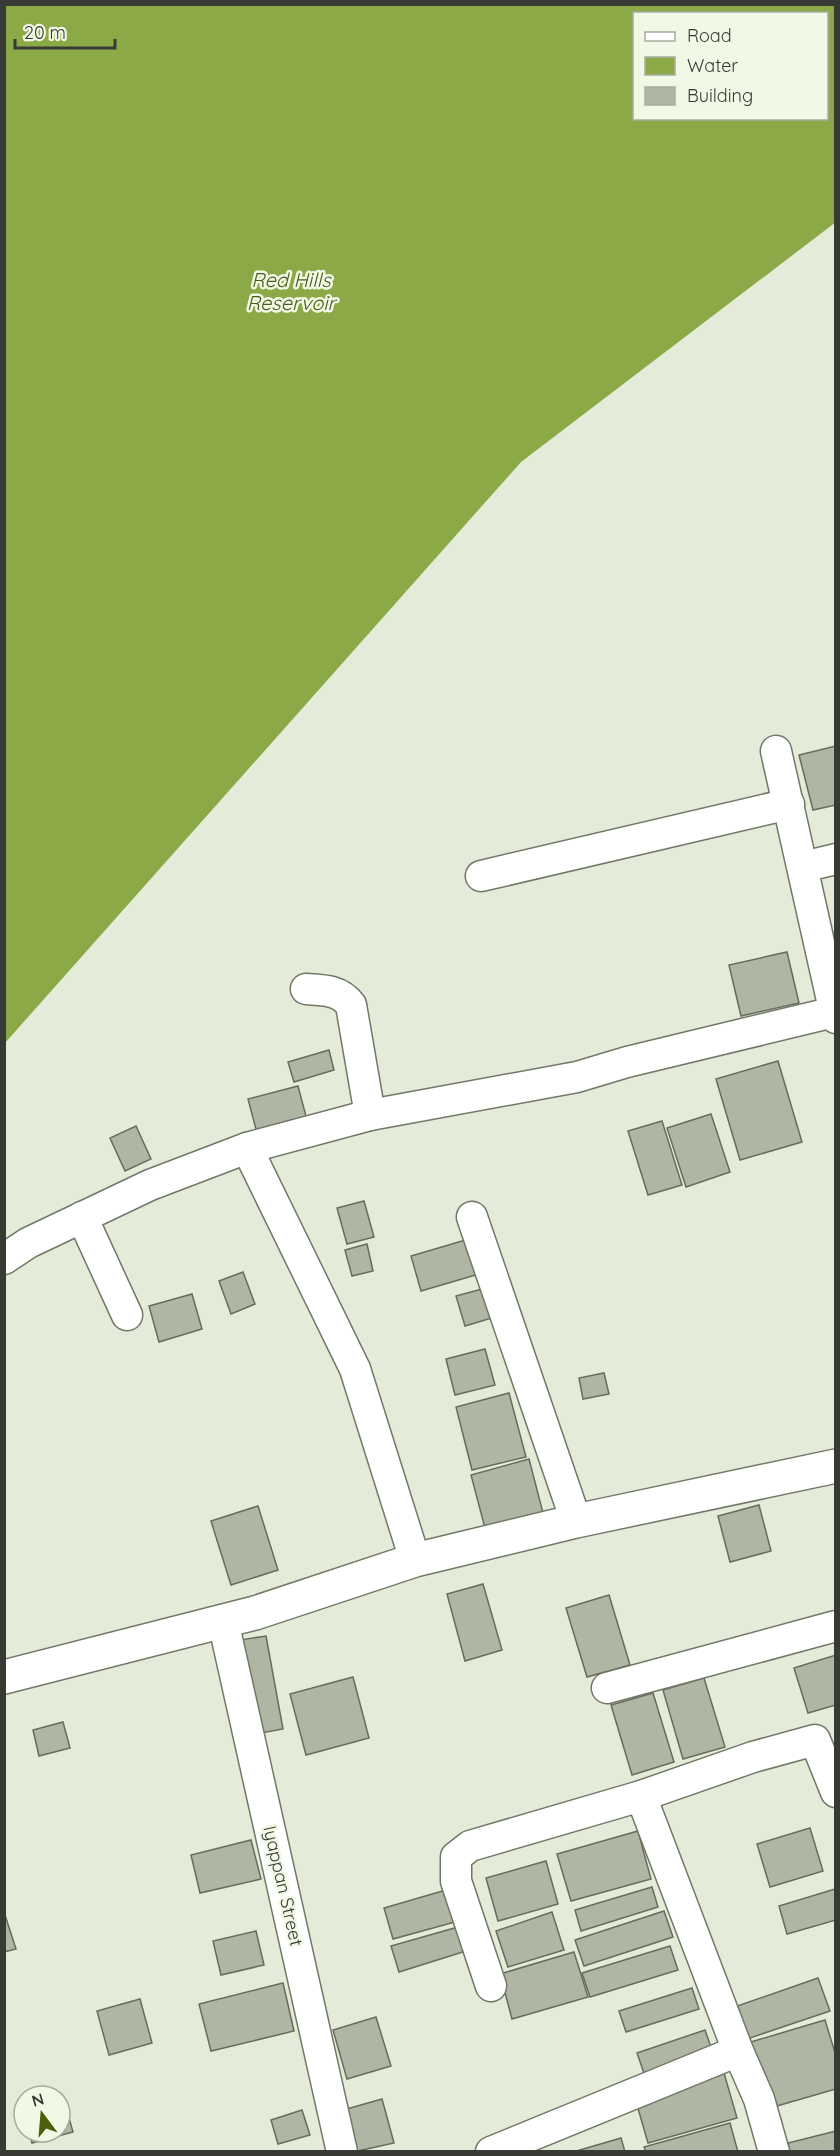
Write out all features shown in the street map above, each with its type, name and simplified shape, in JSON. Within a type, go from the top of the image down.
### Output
[{"type":"street","points":[[4,1259],[28,1243],[150,1185],[247,1148],[370,1115],[577,1077],[627,1062],[835,1015],[776,751]]},
{"type":"street","points":[[482,876],[789,804]]},
{"type":"street","points":[[803,867],[836,860]]},
{"type":"street","points":[[306,989],[330,991],[345,997],[351,1005],[370,1115]]},
{"type":"street","points":[[247,1148],[356,1369],[415,1560]]},
{"type":"street","points":[[82,1217],[127,1316]]},
{"type":"street","points":[[472,1217],[576,1521]]},
{"type":"street","points":[[4,1677],[223,1621],[415,1560],[576,1521],[836,1466]]},
{"type":"street","name":"Iyappan Street","points":[[223,1621],[342,2151]]},
{"type":"street","points":[[607,1688],[836,1626]]},
{"type":"street","points":[[491,1986],[456,1881],[456,1857],[470,1846],[641,1796],[753,1757],[825,1737],[836,1792]]},
{"type":"street","points":[[641,1796],[738,2051],[759,2099],[774,2151]]},
{"type":"street","points":[[491,2151],[738,2051]]},
{"type":"water","name":"Red Hills Reservoir","points":[[5,4],[835,5],[836,222],[521,462],[5,1043]]},
{"type":"building","points":[[836,746],[836,805],[813,810],[799,755]]},
{"type":"building","points":[[787,952],[799,1003],[741,1016],[729,965]]},
{"type":"building","points":[[329,1050],[334,1070],[294,1082],[288,1062]]},
{"type":"building","points":[[778,1061],[802,1142],[740,1160],[716,1079]]},
{"type":"building","points":[[298,1086],[307,1120],[257,1133],[248,1099]]},
{"type":"building","points":[[711,1114],[730,1172],[686,1187],[667,1128]]},
{"type":"building","points":[[662,1121],[682,1185],[648,1195],[628,1131]]},
{"type":"building","points":[[136,1126],[151,1159],[125,1171],[110,1138]]},
{"type":"building","points":[[364,1201],[374,1237],[347,1244],[337,1208]]},
{"type":"building","points":[[469,1239],[479,1274],[421,1291],[411,1256]]},
{"type":"building","points":[[367,1244],[373,1271],[352,1276],[345,1250]]},
{"type":"building","points":[[243,1272],[255,1304],[231,1314],[219,1281]]},
{"type":"building","points":[[486,1288],[495,1317],[465,1326],[456,1296]]},
{"type":"building","points":[[192,1294],[202,1329],[159,1342],[149,1306]]},
{"type":"building","points":[[485,1349],[495,1385],[455,1395],[446,1359]]},
{"type":"building","points":[[604,1373],[609,1394],[583,1399],[579,1378]]},
{"type":"building","points":[[509,1393],[526,1457],[472,1470],[456,1407]]},
{"type":"building","points":[[529,1459],[543,1513],[485,1528],[471,1475]]},
{"type":"building","points":[[759,1505],[771,1551],[730,1562],[718,1516]]},
{"type":"building","points":[[258,1506],[278,1570],[231,1585],[211,1521]]},
{"type":"building","points":[[483,1584],[502,1650],[465,1661],[447,1594]]},
{"type":"building","points":[[609,1595],[630,1665],[587,1677],[566,1608]]},
{"type":"building","points":[[266,1636],[283,1729],[250,1735],[234,1641]]},
{"type":"building","points":[[836,1655],[836,1705],[808,1713],[794,1668]]},
{"type":"building","points":[[353,1677],[369,1738],[306,1755],[290,1694]]},
{"type":"building","points":[[704,1678],[725,1747],[683,1759],[663,1690]]},
{"type":"building","points":[[653,1693],[674,1762],[632,1775],[611,1705]]},
{"type":"building","points":[[63,1722],[70,1748],[39,1756],[33,1730]]},
{"type":"building","points":[[810,1828],[823,1871],[770,1887],[757,1844]]},
{"type":"building","points":[[638,1831],[651,1879],[571,1901],[557,1854]]},
{"type":"building","points":[[251,1840],[261,1879],[200,1893],[191,1855]]},
{"type":"building","points":[[546,1861],[558,1904],[498,1921],[486,1878]]},
{"type":"building","points":[[652,1887],[658,1907],[581,1931],[575,1910]]},
{"type":"building","points":[[835,1889],[836,1920],[787,1934],[779,1906]]},
{"type":"building","points":[[446,1890],[455,1922],[393,1939],[384,1908]]},
{"type":"building","points":[[664,1911],[673,1937],[584,1966],[575,1940]]},
{"type":"building","points":[[4,1912],[16,1949],[4,1952]]},
{"type":"building","points":[[552,1912],[564,1950],[508,1967],[496,1931]]},
{"type":"building","points":[[458,1927],[466,1951],[399,1972],[391,1946]]},
{"type":"building","points":[[256,1931],[264,1965],[221,1975],[213,1941]]},
{"type":"building","points":[[670,1946],[678,1970],[590,1997],[582,1973]]},
{"type":"building","points":[[574,1952],[588,1997],[512,2019],[500,1974]]},
{"type":"building","points":[[818,1978],[830,2011],[738,2042],[726,2010]]},
{"type":"building","points":[[283,1983],[294,2031],[211,2051],[199,2004]]},
{"type":"building","points":[[692,1988],[699,2009],[626,2032],[619,2011]]},
{"type":"building","points":[[140,1999],[152,2043],[109,2055],[97,2011]]},
{"type":"building","points":[[376,2017],[391,2066],[347,2079],[333,2030]]},
{"type":"building","points":[[825,2020],[836,2056],[836,2089],[763,2110],[744,2044]]},
{"type":"building","points":[[705,2030],[713,2053],[645,2076],[637,2053]]},
{"type":"building","points":[[724,2073],[737,2118],[648,2143],[635,2098]]},
{"type":"building","points":[[382,2099],[394,2143],[353,2152],[343,2110]]},
{"type":"building","points":[[302,2110],[310,2135],[278,2144],[271,2120]]},
{"type":"building","points":[[730,2123],[738,2152],[646,2152],[644,2147]]},
{"type":"building","points":[[836,2131],[836,2152],[790,2152],[788,2143]]},
{"type":"building","points":[[621,2138],[625,2152],[573,2152]]}]
